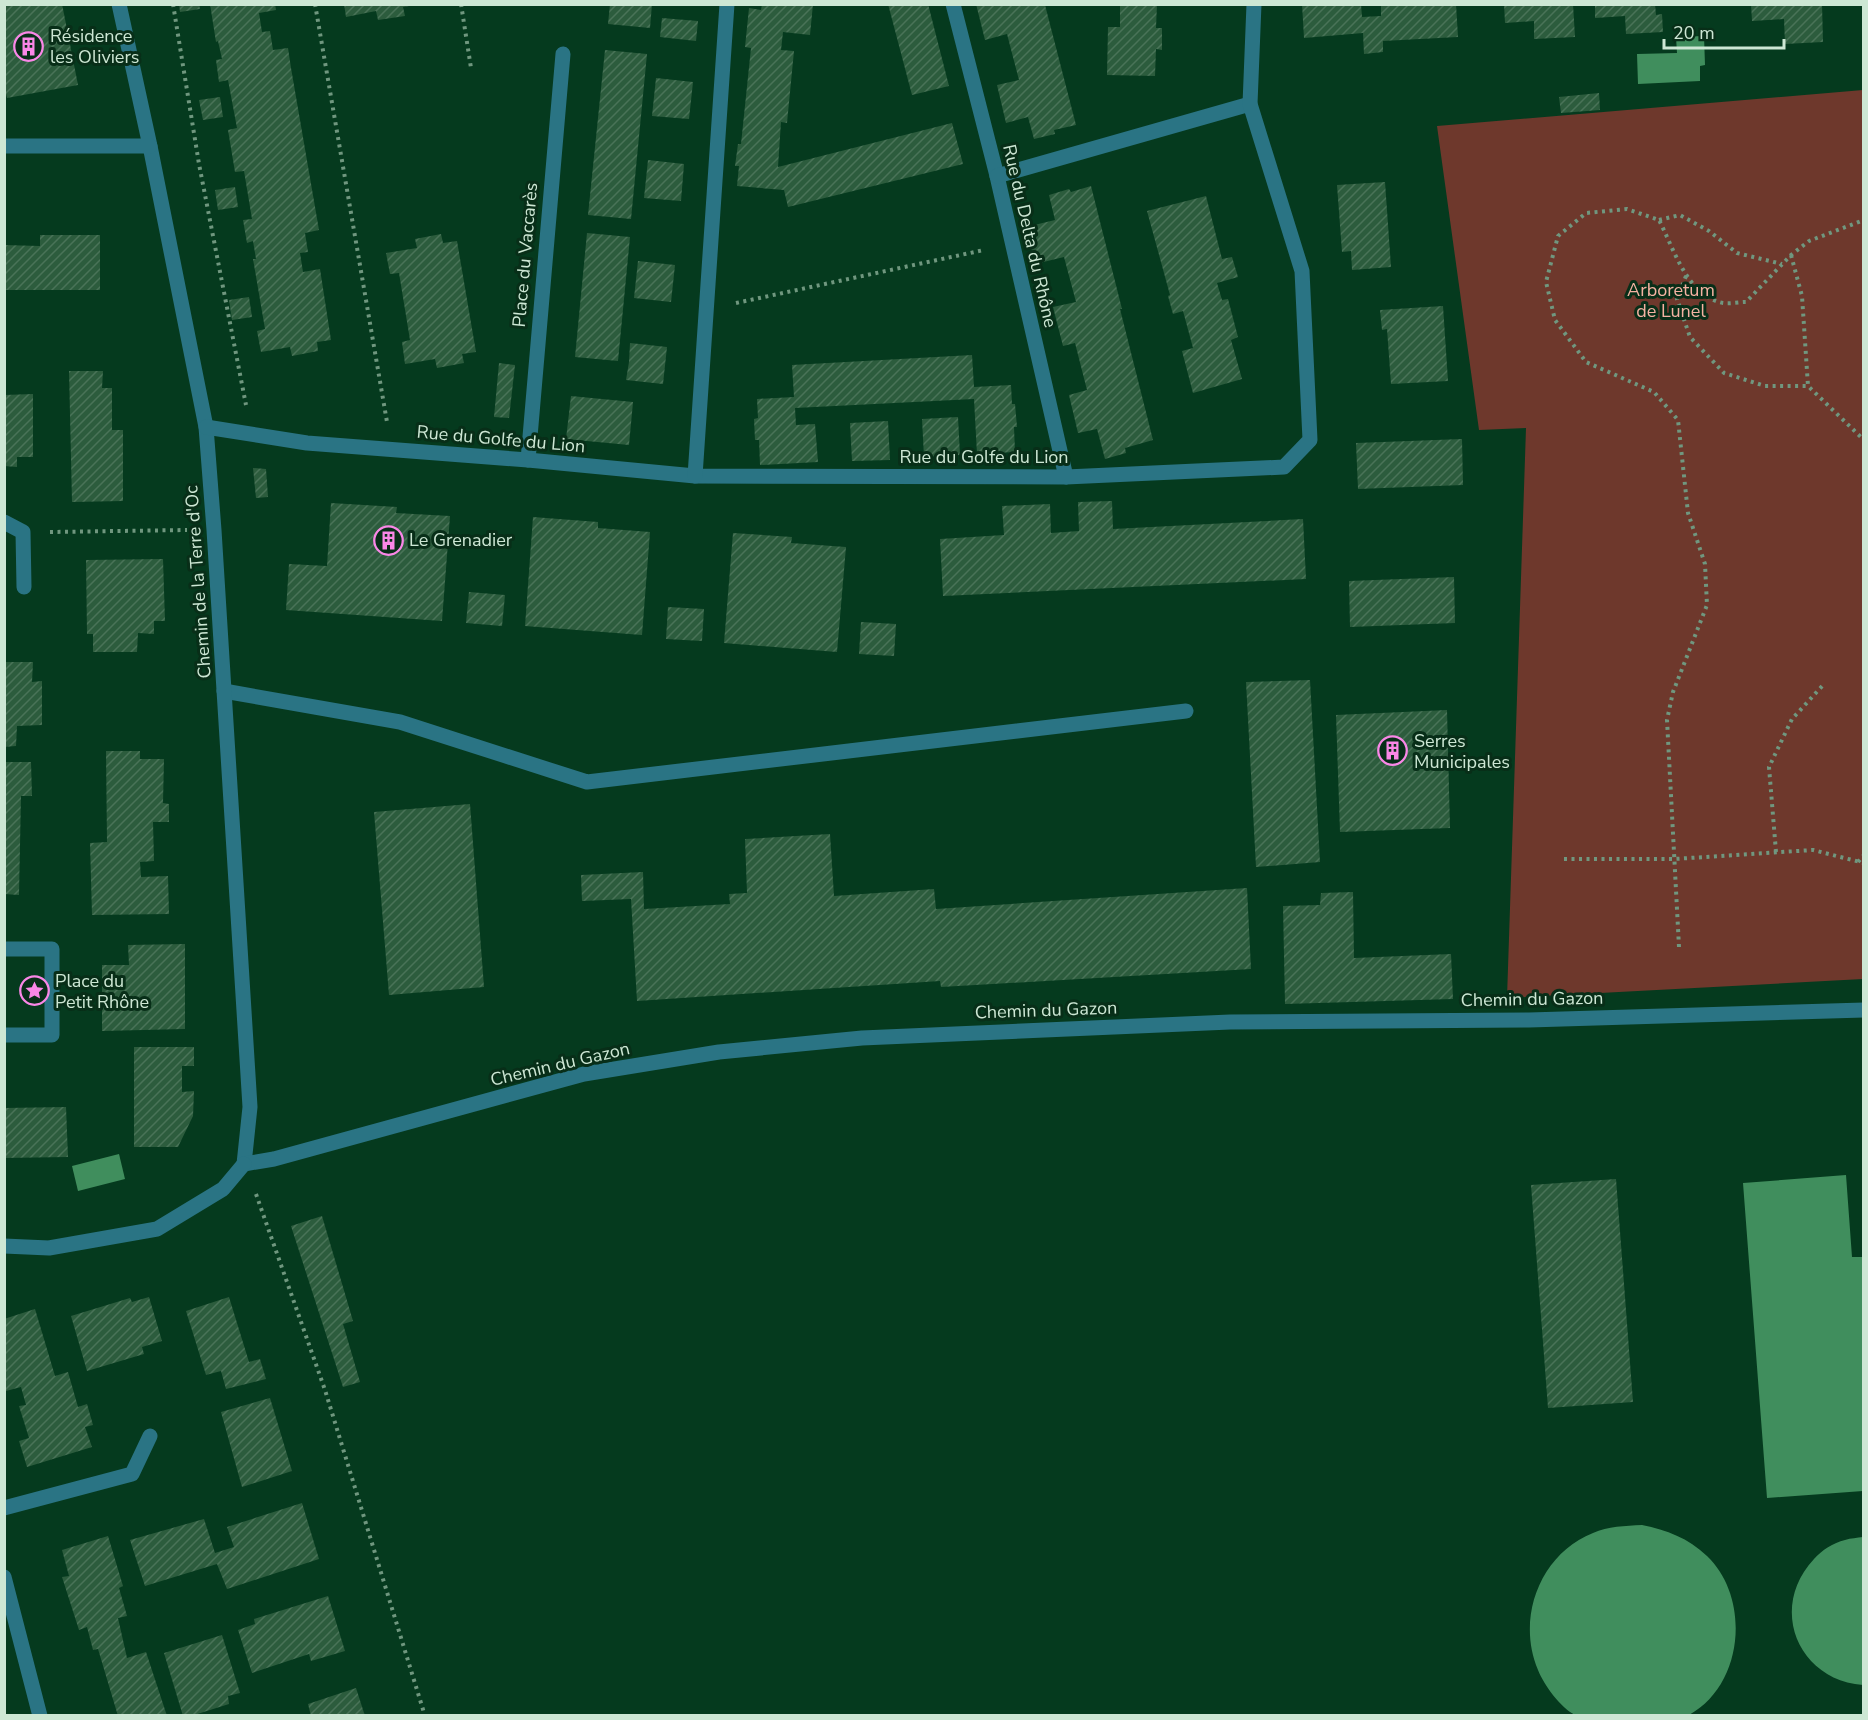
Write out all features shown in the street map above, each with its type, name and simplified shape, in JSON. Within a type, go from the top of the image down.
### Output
[{"type":"street","name":"Chemin de la Terre d'Oc","points":[[119,4],[206,427],[250,1107],[244,1164]]},
{"type":"street","points":[[694,476],[727,4]]},
{"type":"street","name":"Rue du Delta du Rhône","points":[[953,4],[997,176],[1066,477]]},
{"type":"street","name":"Rue du Golfe du Lion","points":[[206,427],[307,443],[528,460],[694,476],[1066,477],[1284,467],[1310,440],[1302,271],[1250,104],[1254,4]]},
{"type":"street","name":"Place du Vaccarès","points":[[528,460],[562,54]]},
{"type":"street","points":[[997,176],[1250,104]]},
{"type":"street","points":[[4,146],[150,146]]},
{"type":"street","points":[[4,522],[23,532],[24,587]]},
{"type":"street","points":[[224,691],[400,722],[587,782],[1186,711]]},
{"type":"street","points":[[4,949],[52,949],[52,1035],[4,1035]]},
{"type":"street","name":"Chemin du Gazon","points":[[244,1164],[274,1159],[584,1074],[719,1052],[862,1038],[1230,1022],[1529,1020],[1863,1010]]},
{"type":"street","points":[[4,1246],[50,1248],[157,1229],[223,1189],[244,1164]]},
{"type":"street","points":[[4,1508],[132,1474],[150,1436]]},
{"type":"street","points":[[4,1576],[40,1716]]},
{"type":"path","points":[[173,4],[199,164],[252,434]]},
{"type":"path","points":[[315,4],[392,449]]},
{"type":"path","points":[[461,4],[471,68]]},
{"type":"path","points":[[1679,947],[1667,720],[1673,692],[1707,605],[1705,564],[1688,513],[1678,420],[1654,392],[1586,362],[1555,320],[1546,282],[1558,236],[1586,213],[1627,209],[1659,220],[1680,215],[1709,231],[1737,253],[1782,264]]},
{"type":"path","points":[[1659,220],[1686,275],[1699,293],[1723,303],[1746,302],[1791,255],[1809,241],[1863,220]]},
{"type":"path","points":[[706,309],[1012,243]]},
{"type":"path","points":[[1791,255],[1802,296],[1808,386],[1863,440]]},
{"type":"path","points":[[1686,275],[1677,299],[1690,337],[1724,373],[1766,387],[1808,386]]},
{"type":"path","points":[[23,532],[214,530]]},
{"type":"path","points":[[1776,852],[1769,767],[1792,719],[1825,683]]},
{"type":"path","points":[[1564,859],[1674,859],[1813,850],[1861,863],[1863,855]]},
{"type":"path","points":[[244,1164],[325,1390],[425,1716]]},
{"type":"green space","name":"Arboretum de Lunel","points":[[1863,90],[1863,979],[1507,998],[1526,428],[1479,430],[1437,126]]},
{"type":"shaded area","points":[[1704,36],[1705,65],[1700,66],[1700,81],[1638,84],[1637,54],[1677,53],[1676,37]]},
{"type":"shaded area","points":[[119,1154],[125,1179],[78,1191],[72,1166]]},
{"type":"shaded area","points":[[1846,1175],[1852,1257],[1863,1257],[1863,1491],[1767,1498],[1743,1183]]},
{"type":"shaded area","points":[[1642,1525],[1669,1532],[1692,1544],[1707,1556],[1721,1574],[1730,1594],[1735,1617],[1735,1640],[1730,1663],[1721,1683],[1707,1701],[1689,1715],[1585,1717],[1575,1715],[1564,1707],[1548,1689],[1538,1670],[1532,1650],[1530,1630],[1537,1590],[1559,1556],[1575,1543],[1605,1529]]},
{"type":"shaded area","points":[[1864,1537],[1863,1685],[1840,1680],[1821,1670],[1807,1656],[1797,1638],[1792,1619],[1793,1599],[1800,1578],[1814,1559],[1836,1543]]},
{"type":"building","name":"Résidence les Oliviers","points":[[4,4],[62,4],[78,85],[7,98],[4,87]]},
{"type":"building","points":[[179,4],[199,4],[200,9],[180,12]]},
{"type":"building","points":[[210,4],[275,4],[276,10],[259,13],[262,32],[270,31],[273,50],[288,48],[319,230],[305,233],[308,252],[300,253],[303,272],[320,269],[331,340],[317,342],[318,351],[292,356],[290,347],[261,352],[257,331],[265,329],[253,259],[256,259],[253,241],[247,243],[243,220],[252,219],[244,171],[235,172],[228,130],[237,128],[228,80],[219,82],[216,60],[222,59],[218,41],[216,42]]},
{"type":"building","points":[[344,4],[409,4],[409,6],[403,7],[405,16],[378,20],[376,11],[346,17]]},
{"type":"building","points":[[610,4],[652,4],[650,28],[608,24]]},
{"type":"building","points":[[762,4],[813,4],[810,35],[783,32],[781,50],[794,51],[787,123],[781,122],[778,167],[952,123],[963,164],[788,207],[784,190],[737,186],[739,166],[735,166],[738,144],[741,144],[751,48],[745,47],[749,8],[761,10]]},
{"type":"building","points":[[888,4],[928,4],[949,86],[912,95]]},
{"type":"building","points":[[976,4],[1045,5],[1076,125],[1054,130],[1055,134],[1034,139],[1028,117],[1006,123],[997,85],[1019,80],[1007,34],[985,40]]},
{"type":"building","points":[[1120,4],[1157,4],[1156,28],[1162,28],[1162,50],[1156,49],[1155,76],[1107,75],[1108,27],[1120,27]]},
{"type":"building","points":[[1302,4],[1361,4],[1362,17],[1381,16],[1381,4],[1456,4],[1458,37],[1383,41],[1383,52],[1364,54],[1363,33],[1304,38]]},
{"type":"building","points":[[1504,4],[1573,4],[1575,37],[1534,39],[1534,21],[1505,23]]},
{"type":"building","points":[[1595,4],[1655,4],[1656,15],[1662,14],[1663,32],[1626,34],[1625,16],[1595,18]]},
{"type":"building","points":[[1751,4],[1822,4],[1823,42],[1785,44],[1784,19],[1752,21]]},
{"type":"building","points":[[662,18],[698,21],[696,41],[660,37]]},
{"type":"building","points":[[605,50],[647,54],[631,219],[588,215]]},
{"type":"building","points":[[656,78],[693,82],[689,119],[652,116]]},
{"type":"building","points":[[1599,93],[1600,110],[1561,113],[1559,97]]},
{"type":"building","points":[[220,97],[223,117],[203,120],[199,100]]},
{"type":"building","points":[[648,160],[684,164],[681,201],[644,198]]},
{"type":"building","points":[[1385,182],[1391,267],[1352,270],[1351,251],[1342,252],[1337,185]]},
{"type":"building","points":[[1091,186],[1153,440],[1125,448],[1126,453],[1105,459],[1097,429],[1078,433],[1069,395],[1087,390],[1075,343],[1063,346],[1053,307],[1076,302],[1064,257],[1035,264],[1026,227],[1055,220],[1049,195]]},
{"type":"building","points":[[235,187],[238,207],[218,210],[215,190]]},
{"type":"building","points":[[1206,196],[1222,259],[1232,257],[1238,277],[1217,283],[1222,300],[1228,299],[1238,337],[1231,340],[1242,379],[1193,393],[1182,351],[1193,348],[1183,311],[1173,314],[1147,211]]},
{"type":"building","points":[[587,233],[630,237],[618,361],[575,357]]},
{"type":"building","points":[[441,234],[443,243],[457,241],[476,352],[462,354],[464,363],[437,368],[435,359],[405,364],[402,342],[410,340],[399,273],[390,274],[386,253],[417,248],[415,239]]},
{"type":"building","points":[[40,235],[100,235],[100,290],[4,290],[4,245],[40,246]]},
{"type":"building","points":[[638,261],[675,265],[671,302],[634,298]]},
{"type":"building","points":[[249,297],[252,317],[232,320],[229,300]]},
{"type":"building","points":[[1443,306],[1448,381],[1391,384],[1387,329],[1382,330],[1380,310]]},
{"type":"building","points":[[630,343],[667,347],[663,384],[626,380]]},
{"type":"building","points":[[972,355],[974,387],[1011,385],[1017,427],[1014,427],[1015,452],[977,454],[974,399],[795,408],[796,425],[815,424],[818,462],[760,465],[759,440],[755,440],[754,419],[758,418],[757,399],[794,397],[792,365]]},
{"type":"building","points":[[499,363],[515,365],[509,418],[494,417]]},
{"type":"building","points":[[69,371],[103,371],[102,388],[112,388],[112,430],[123,430],[123,501],[72,502]]},
{"type":"building","points":[[33,394],[33,457],[17,457],[17,467],[4,466],[4,395]]},
{"type":"building","points":[[571,396],[633,402],[629,445],[566,439]]},
{"type":"building","points":[[958,417],[960,455],[924,457],[922,419]]},
{"type":"building","points":[[888,421],[890,460],[852,461],[850,423]]},
{"type":"building","points":[[1462,439],[1463,485],[1358,489],[1356,443]]},
{"type":"building","points":[[253,468],[266,469],[268,497],[256,498]]},
{"type":"building","points":[[1112,501],[1113,529],[1303,519],[1306,579],[943,596],[940,539],[1004,535],[1002,506],[1050,504],[1051,533],[1079,531],[1078,502]]},
{"type":"building","name":"Le Grenadier","points":[[331,503],[397,507],[396,513],[450,516],[442,621],[286,610],[289,564],[327,566]]},
{"type":"building","name":"Le Grenadier","points":[[533,517],[598,522],[598,528],[650,532],[642,635],[525,626]]},
{"type":"building","points":[[733,533],[792,537],[791,543],[846,547],[837,652],[724,643]]},
{"type":"building","points":[[163,559],[165,621],[154,621],[154,634],[138,633],[137,652],[93,652],[93,634],[87,634],[86,560]]},
{"type":"building","points":[[1454,577],[1455,623],[1350,627],[1349,581]]},
{"type":"building","points":[[469,592],[505,595],[502,626],[466,623]]},
{"type":"building","points":[[668,607],[704,609],[702,641],[666,639]]},
{"type":"building","points":[[861,622],[896,624],[894,656],[859,654]]},
{"type":"building","points":[[4,662],[33,662],[32,682],[42,681],[42,725],[17,726],[16,746],[4,747]]},
{"type":"building","points":[[1310,680],[1320,862],[1256,867],[1246,682]]},
{"type":"building","name":"Serres Municipales","points":[[1447,710],[1450,828],[1340,832],[1336,715]]},
{"type":"building","points":[[106,751],[140,751],[140,759],[164,759],[163,803],[169,804],[169,822],[153,822],[154,861],[140,862],[141,877],[168,876],[169,914],[92,915],[90,843],[107,842]]},
{"type":"building","points":[[4,762],[31,762],[32,796],[21,796],[19,895],[4,894]]},
{"type":"building","points":[[470,804],[484,987],[389,995],[374,812]]},
{"type":"building","points":[[830,834],[834,896],[934,889],[936,909],[1247,888],[1251,969],[941,987],[940,981],[637,1001],[631,899],[582,901],[581,875],[643,872],[644,909],[730,904],[729,894],[747,893],[745,839]]},
{"type":"building","points":[[1353,892],[1354,958],[1451,954],[1453,999],[1285,1004],[1283,906],[1320,905],[1321,893]]},
{"type":"building","points":[[185,944],[185,1029],[102,1031],[102,965],[129,965],[128,945]]},
{"type":"building","points":[[134,1047],[194,1047],[194,1066],[182,1066],[182,1092],[194,1091],[193,1116],[178,1147],[134,1147]]},
{"type":"building","points":[[66,1107],[68,1157],[4,1158],[4,1108]]},
{"type":"building","points":[[1616,1179],[1633,1402],[1548,1408],[1531,1185]]},
{"type":"building","points":[[322,1216],[353,1321],[343,1324],[360,1382],[343,1387],[291,1226]]},
{"type":"building","points":[[149,1297],[162,1341],[142,1347],[144,1354],[87,1371],[71,1316],[130,1298],[132,1302]]},
{"type":"building","points":[[229,1297],[249,1362],[260,1359],[266,1379],[226,1389],[221,1371],[206,1375],[186,1311]]},
{"type":"building","points":[[35,1309],[55,1376],[68,1372],[78,1407],[87,1404],[93,1425],[85,1427],[92,1447],[27,1467],[19,1441],[29,1438],[19,1406],[26,1405],[21,1387],[6,1391],[4,1384],[4,1319]]},
{"type":"building","points":[[270,1398],[292,1471],[242,1487],[221,1412]]},
{"type":"building","points":[[302,1503],[319,1559],[227,1589],[217,1564],[145,1586],[130,1540],[204,1519],[215,1553],[234,1547],[227,1527]]},
{"type":"building","points":[[108,1536],[123,1586],[119,1588],[127,1616],[118,1618],[127,1658],[146,1652],[167,1716],[118,1716],[98,1649],[93,1650],[87,1627],[79,1630],[62,1577],[69,1576],[62,1550]]},
{"type":"building","points":[[328,1596],[345,1651],[311,1661],[309,1654],[252,1673],[238,1630],[255,1624],[254,1619]]},
{"type":"building","points":[[222,1635],[240,1693],[228,1696],[229,1704],[191,1716],[183,1716],[164,1653]]},
{"type":"building","points":[[356,1688],[365,1716],[311,1716],[308,1704]]},
{"type":"place","name":"Résidence les Oliviers","points":[[29,46]]},
{"type":"place","name":"Le Grenadier","points":[[388,540]]},
{"type":"place","name":"Serres Municipales","points":[[1393,751]]},
{"type":"place","name":"Place du Petit Rhône","points":[[34,991]]}]
